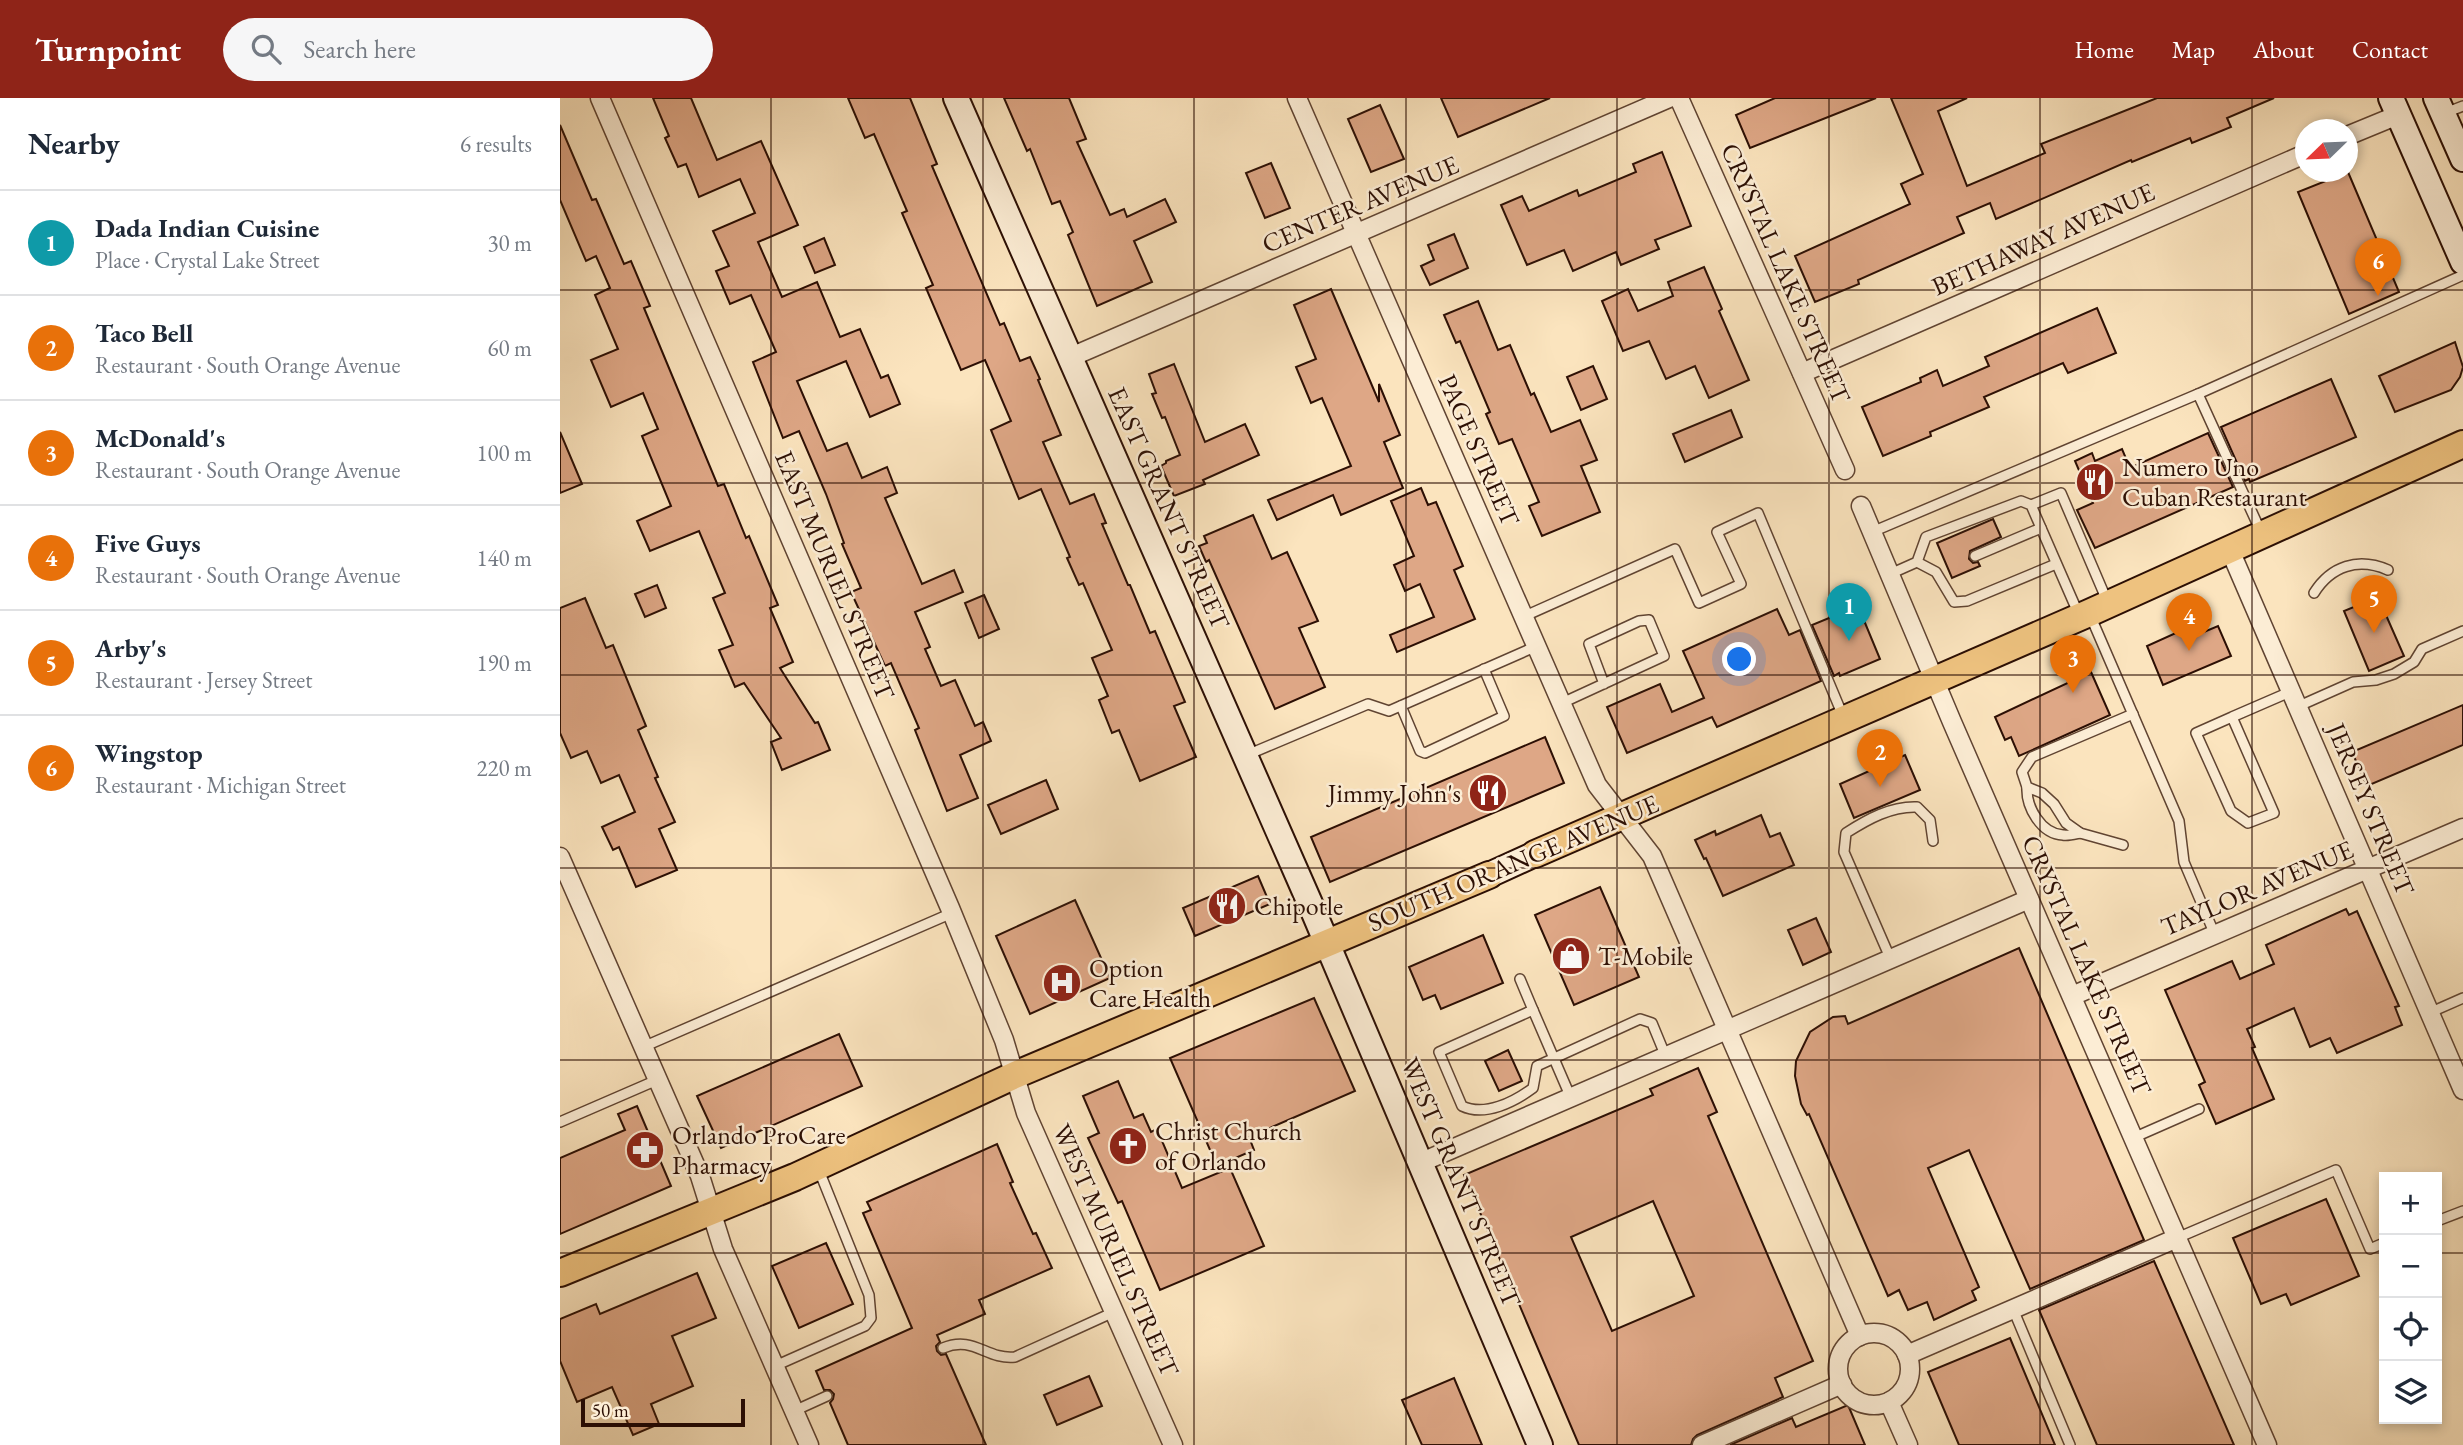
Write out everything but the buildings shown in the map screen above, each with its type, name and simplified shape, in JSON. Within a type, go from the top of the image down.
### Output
[{"type":"main road","name":"SOUTH ORANGE AVENUE","points":[[1535,854],[2092,611],[2463,444]]},
{"type":"main road","name":"SOUTH ORANGE AVENUE","points":[[560,1273],[711,1212],[1015,1075],[1489,875]]},
{"type":"street","name":"EAST MURIEL STREET","points":[[600,98],[953,913],[1004,1040],[1015,1075]]},
{"type":"street","name":"EAST GRANT STREET","points":[[956,98],[1326,942]]},
{"type":"street","name":"PAGE STREET","points":[[1297,98],[1597,785],[1652,856],[1860,1336]]},
{"type":"street","name":"CENTER AVENUE","points":[[1071,357],[1669,98]]},
{"type":"street","name":"CRYSTAL LAKE STREET","points":[[1679,98],[1845,470]]},
{"type":"street","points":[[2358,129],[2395,106],[2463,262]]},
{"type":"street","points":[[2447,106],[2463,159]]},
{"type":"street","name":"BETHAWAY AVENUE","points":[[1802,373],[2295,158]]},
{"type":"street","name":"CRYSTAL LAKE STREET","points":[[1861,506],[2267,1445]]},
{"type":"street","name":"JERSEY STREET","points":[[2229,548],[2463,1090]]},
{"type":"street","name":"TAYLOR AVENUE","points":[[2072,996],[2463,828]]},
{"type":"street","name":"SOUTH ORANGE AVENUE","points":[[1489,875],[1535,854]]},
{"type":"street","points":[[560,857],[699,1176],[723,1249],[809,1445]]},
{"type":"street","points":[[1422,1163],[2029,899]]},
{"type":"street","name":"WEST GRANT STREET","points":[[1326,942],[1540,1445]]},
{"type":"street","name":"WEST MURIEL STREET","points":[[1015,1075],[1027,1113],[1173,1445]]},
{"type":"street","points":[[1907,1355],[2177,1238]]},
{"type":"street","points":[[1860,1336],[1888,1336],[1899,1344],[1907,1355],[1910,1369],[1908,1382],[1900,1394],[1889,1402],[1875,1405],[1862,1402],[1850,1395],[1842,1384],[1839,1370],[1841,1356],[1849,1344],[1860,1336]]},
{"type":"street","points":[[1702,1445],[1842,1384]]},
{"type":"street","points":[[1889,1402],[1908,1445]]},
{"type":"lane","points":[[1872,532],[2198,394],[2463,275]]},
{"type":"lane","points":[[2198,394],[2261,534]]},
{"type":"lane","points":[[2031,505],[2061,493],[2092,611],[2179,821],[2184,862],[2215,934]]},
{"type":"lane","points":[[1890,574],[1917,562],[1926,537],[2021,500],[2031,505],[2056,564],[2092,611]]},
{"type":"lane","points":[[1525,617],[1675,549],[1699,603],[1741,584],[1717,532],[1758,513],[1845,720]]},
{"type":"lane","points":[[1975,556],[2041,528]]},
{"type":"lane","points":[[1917,562],[1936,572],[1955,602],[1967,601],[2056,564]]},
{"type":"lane","points":[[2314,593],[2321,580],[2341,566],[2365,564],[2388,570]]},
{"type":"lane","points":[[1936,572],[1948,567]]},
{"type":"lane","points":[[1562,702],[1604,684],[1664,656],[1649,621],[1645,619],[1588,645],[1604,684]]},
{"type":"lane","points":[[2232,717],[2274,813],[2248,823],[2231,811],[2196,733],[2232,717],[2353,682],[2376,680],[2394,674],[2414,662],[2422,649],[2463,631]]},
{"type":"lane","points":[[1245,755],[1368,704],[1389,711],[1538,646]]},
{"type":"lane","points":[[1401,706],[1420,751],[1425,753],[1504,716],[1484,669]]},
{"type":"lane","points":[[2080,833],[2062,835],[2048,831],[2034,815],[2022,772],[2032,757],[2133,714]]},
{"type":"lane","points":[[2027,787],[2042,793],[2054,804],[2066,823],[2080,833],[2123,845]]},
{"type":"lane","points":[[1891,960],[1844,852],[1846,833],[1866,821],[1902,807],[1917,807],[1930,820],[1933,841]]},
{"type":"lane","points":[[643,1047],[953,913]]},
{"type":"lane","points":[[1520,979],[1571,1098]]},
{"type":"lane","points":[[2429,1013],[2463,998]]},
{"type":"lane","points":[[1533,1010],[1439,1052],[1462,1106],[1470,1110],[1489,1110],[1524,1094],[1532,1088],[1537,1066],[1640,1019],[1651,1023],[1666,1057]]},
{"type":"lane","points":[[560,1122],[657,1080]]},
{"type":"lane","points":[[2133,1138],[2199,1109]]},
{"type":"lane","points":[[775,1366],[865,1326],[871,1318],[869,1295],[817,1166]]},
{"type":"lane","points":[[2177,1238],[2336,1170],[2370,1249],[2379,1245]]},
{"type":"lane","points":[[2442,1219],[2463,1211]]},
{"type":"lane","points":[[2013,1309],[2070,1445]]},
{"type":"lane","points":[[943,1348],[961,1343],[973,1345],[1002,1358],[1015,1357],[1114,1312]]},
{"type":"lane","points":[[794,1411],[827,1396]]},
{"type":"place","name":"Wingstop","points":[[2378,296]]},
{"type":"place","name":"Numero Uno Cuban Restaurant","points":[[2095,482]]},
{"type":"place","name":"Arby's","points":[[2374,633]]},
{"type":"place","name":"Dada Indian Cuisine","points":[[1849,641]]},
{"type":"place","name":"Five Guys","points":[[2189,651]]},
{"type":"place","name":"McDonald's","points":[[2073,693]]},
{"type":"place","name":"Taco Bell","points":[[1880,787]]},
{"type":"place","name":"Jimmy John's","points":[[1488,793]]},
{"type":"place","name":"Chipotle","points":[[1227,906]]},
{"type":"place","name":"T-Mobile","points":[[1571,956]]},
{"type":"place","name":"Option Care Health","points":[[1062,983]]},
{"type":"place","name":"Christ Church of Orlando","points":[[1128,1146]]},
{"type":"place","name":"Orlando ProCare Pharmacy","points":[[645,1150]]}]
